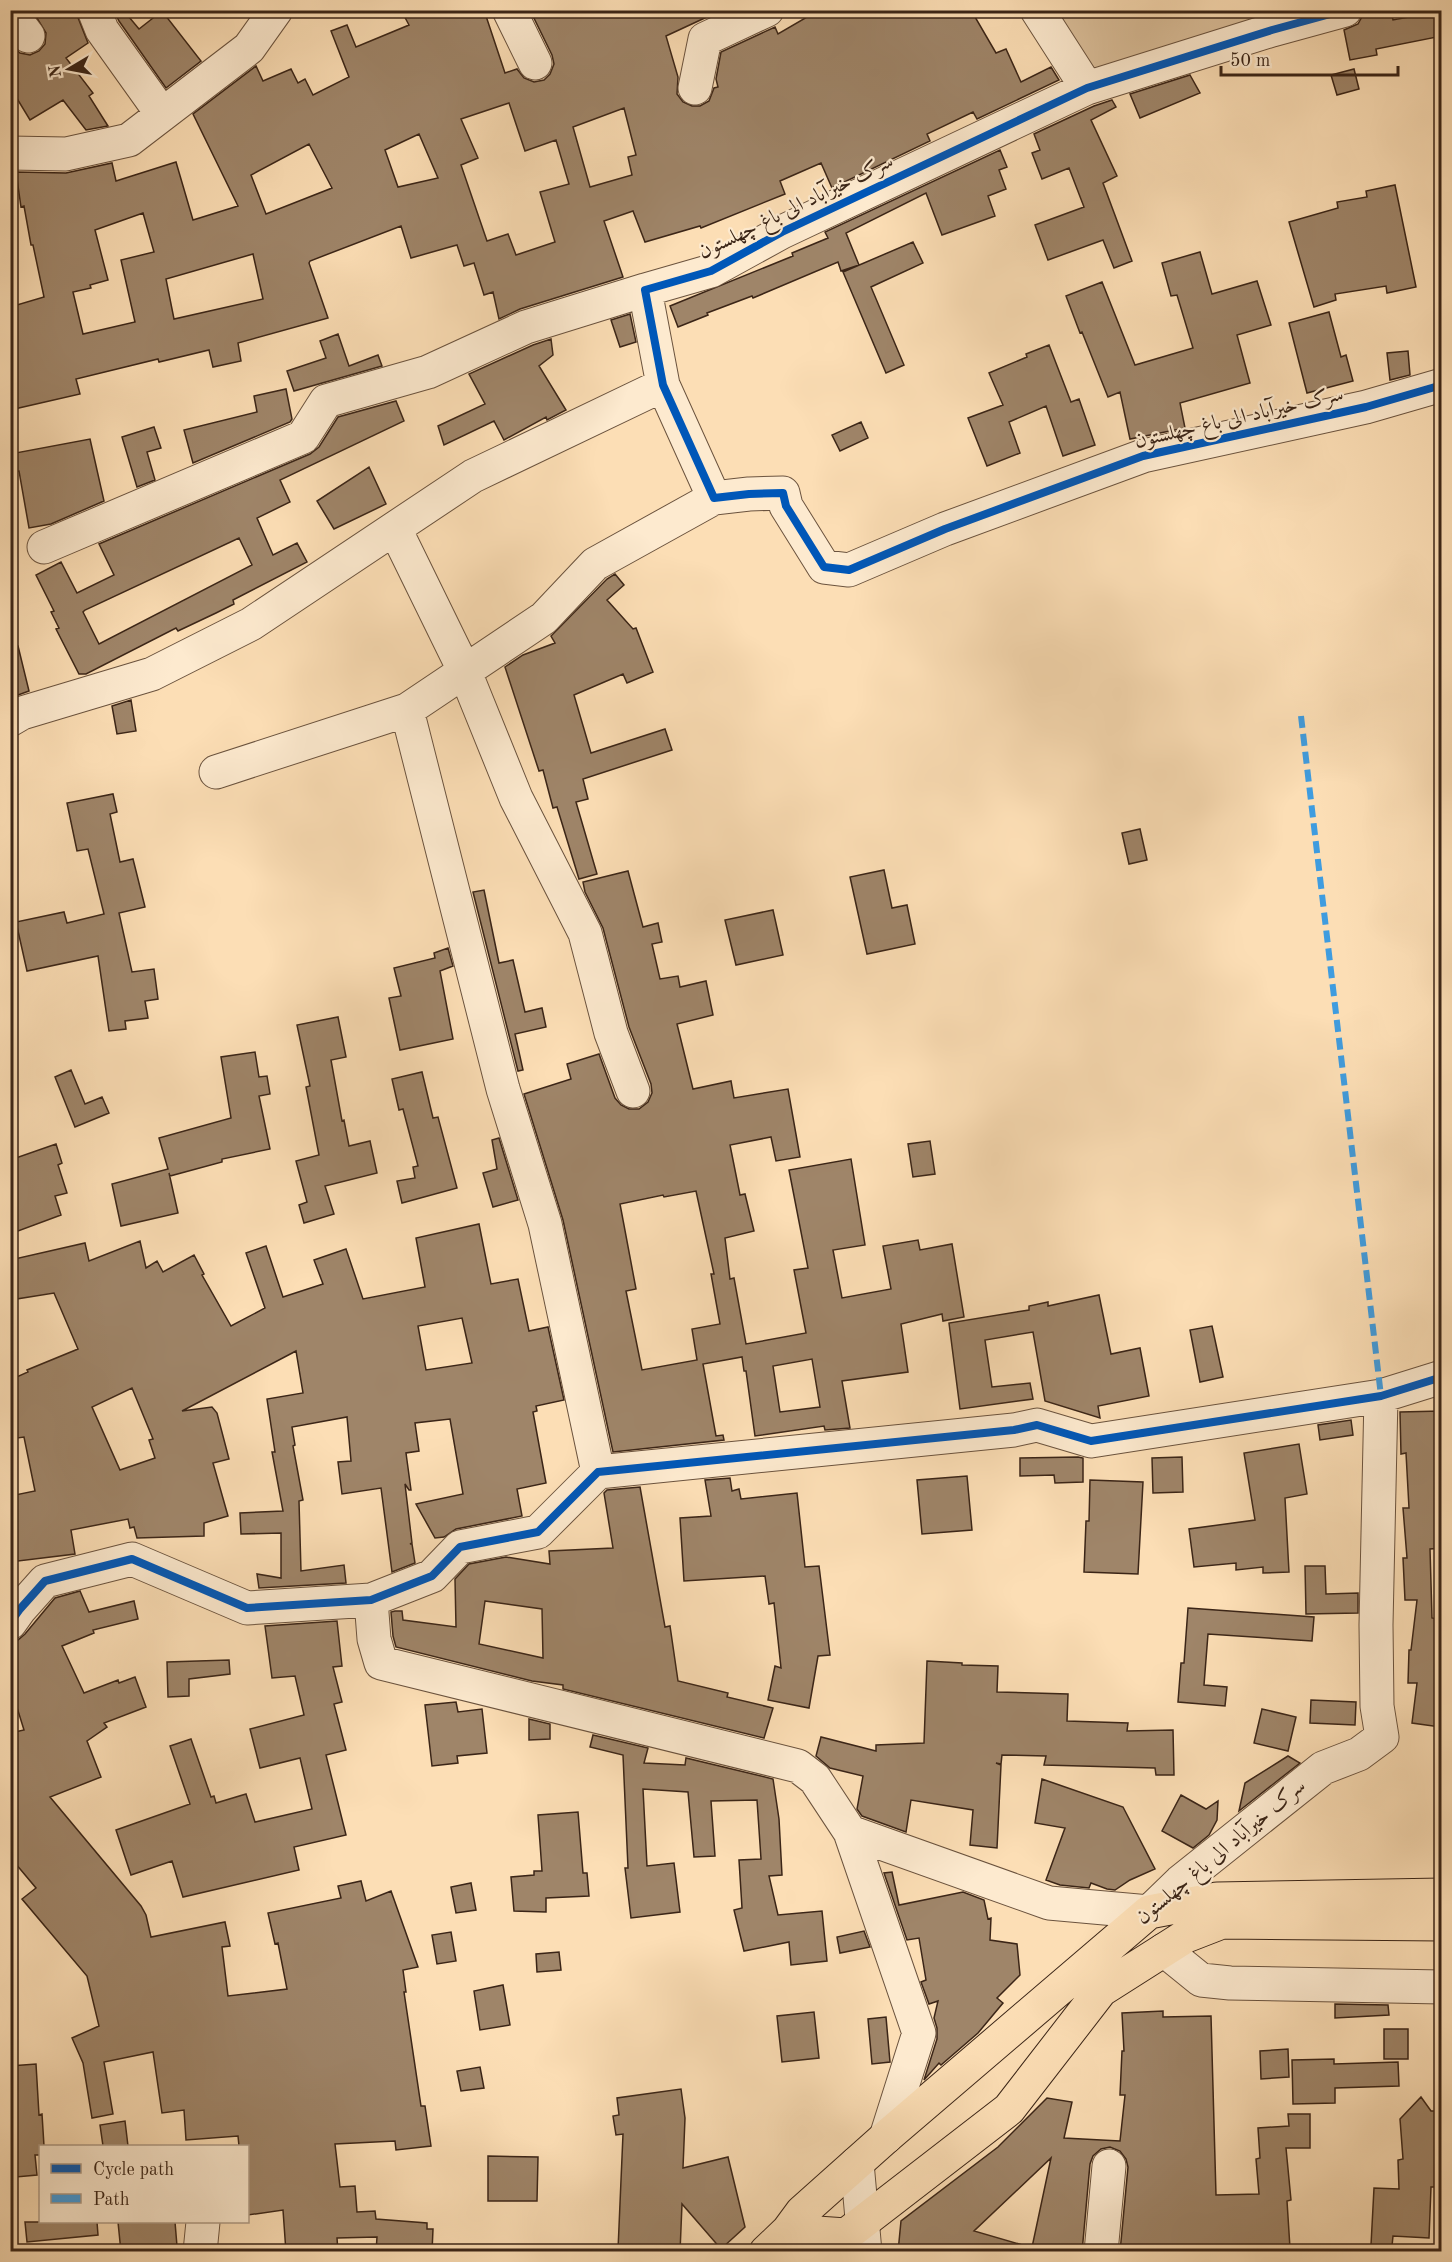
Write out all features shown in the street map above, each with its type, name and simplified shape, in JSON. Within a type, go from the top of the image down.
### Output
[{"type":"main road","points":[[1149,1912],[1217,1899],[1442,1895]]},
{"type":"main road","name":"سرک خیرآباد الی باغ چهلستون","points":[[777,2241],[802,2212],[886,2137],[1149,1912]]},
{"type":"main road","points":[[777,2241],[846,2235],[864,2237],[1008,2109],[1101,1990],[1186,1936],[1222,1922],[1442,1924]]},
{"type":"street","points":[[94,10],[102,30],[162,114]]},
{"type":"street","points":[[10,153],[66,154],[129,140],[249,48],[276,10]]},
{"type":"street","points":[[509,10],[535,63]]},
{"type":"street","points":[[695,88],[705,39],[767,10]]},
{"type":"street","points":[[1037,10],[1087,88]]},
{"type":"street","name":"سرک خیرآباد الی باغ چهلستون","points":[[44,548],[303,437],[326,400],[428,372],[525,327],[711,271],[782,232],[1087,88],[1272,30],[1345,10]]},
{"type":"street","points":[[216,772],[407,710],[544,618],[595,564],[714,498],[663,385],[645,290]]},
{"type":"street","points":[[10,720],[22,713],[152,674],[251,624],[474,476],[663,385]]},
{"type":"street","name":"سرک خیرآباد الی باغ چهلستون","points":[[714,498],[783,493],[786,506],[824,567],[849,570],[945,529],[1143,456],[1366,407],[1442,385]]},
{"type":"street","points":[[395,529],[465,672],[516,798],[585,933],[611,1033],[633,1091]]},
{"type":"street","points":[[407,710],[503,1089],[545,1224],[598,1472]]},
{"type":"street","points":[[10,1623],[45,1581],[132,1559],[247,1608],[371,1600],[432,1576],[460,1547],[538,1532],[598,1472],[1014,1430],[1037,1425],[1091,1441],[1381,1396],[1442,1377]]},
{"type":"street","name":"سرک خیرآباد الی باغ چهلستون","points":[[1149,1912],[1190,1875],[1323,1768],[1359,1754],[1382,1737],[1377,1706],[1376,1625],[1381,1396]]},
{"type":"street","points":[[371,1600],[374,1639],[381,1663],[798,1766],[815,1779],[850,1832],[919,2033],[886,2137]]},
{"type":"street","points":[[850,1832],[1049,1903],[1149,1912]]},
{"type":"street","points":[[1164,1950],[1201,1980],[1230,1983],[1442,1987]]},
{"type":"street","points":[[857,2163],[864,2237]]},
{"type":"street","points":[[1101,2252],[1109,2166]]},
{"type":"street","points":[[200,2252],[203,2223]]},
{"type":"shaded area","points":[[1043,11],[1345,11],[1087,88]]},
{"type":"building","points":[[32,10],[75,10],[88,43],[66,58],[93,93],[89,96],[108,126],[86,130],[63,100],[30,120],[10,87],[10,44],[20,53],[30,55],[39,51],[45,44],[46,33]]},
{"type":"building","points":[[401,10],[484,10],[505,73],[517,69],[524,78],[534,82],[544,80],[550,74],[554,64],[552,55],[530,10],[722,10],[666,36],[678,77],[677,94],[683,102],[692,106],[700,106],[709,101],[714,88],[718,87],[716,79],[721,52],[775,27],[778,34],[819,10],[971,10],[996,53],[1006,49],[1021,82],[1051,67],[1059,80],[977,119],[973,112],[927,134],[930,141],[832,188],[821,163],[780,181],[785,194],[701,228],[700,226],[645,242],[633,211],[604,221],[623,277],[520,309],[499,319],[493,292],[484,295],[474,263],[464,266],[457,245],[411,258],[401,226],[310,261],[328,318],[238,343],[241,361],[213,367],[209,350],[159,362],[158,359],[76,379],[80,394],[10,410],[10,307],[44,297],[24,206],[21,207],[16,172],[66,173],[112,163],[116,181],[176,162],[193,220],[238,206],[193,114],[256,66],[263,81],[291,69],[298,83],[305,79],[313,95],[349,77],[331,31],[347,25],[356,47],[409,25]],"holes":[[[509,103],[525,151],[556,140],[569,184],[540,192],[555,242],[516,255],[508,234],[487,241],[461,165],[478,158],[461,119]],[[624,108],[636,155],[628,157],[632,175],[590,187],[573,127]],[[419,134],[438,178],[398,187],[385,150]],[[309,144],[332,188],[266,214],[251,175]],[[143,213],[154,252],[121,260],[135,322],[83,334],[73,292],[91,288],[90,285],[108,280],[95,230]],[[253,254],[263,299],[174,319],[166,279]]]},
{"type":"building","points":[[1391,10],[1393,20],[1442,11],[1442,36],[1376,49],[1377,55],[1350,60],[1344,30],[1358,24],[1363,15]]},
{"type":"building","points":[[124,11],[139,29],[162,11],[201,61],[166,88],[119,21],[117,17]]},
{"type":"building","points":[[1354,69],[1359,89],[1337,95],[1331,75]]},
{"type":"building","points":[[1190,75],[1200,93],[1140,118],[1130,94]]},
{"type":"building","points":[[1112,100],[1116,107],[1091,120],[1117,176],[1103,183],[1132,261],[1114,268],[1103,240],[1048,260],[1035,225],[1084,207],[1069,168],[1042,179],[1032,153],[1040,150],[1034,134]]},
{"type":"building","points":[[1000,150],[1007,167],[999,170],[1006,189],[988,196],[995,216],[942,235],[926,193],[846,233],[859,265],[841,271],[838,262],[753,298],[752,296],[707,313],[708,315],[678,327],[670,306],[793,256],[792,253],[828,238],[825,232]]},
{"type":"building","points":[[1395,185],[1416,287],[1387,293],[1386,286],[1335,294],[1336,300],[1314,307],[1289,222],[1338,208],[1337,202],[1367,197],[1366,191]]},
{"type":"building","points":[[913,242],[923,263],[871,287],[904,365],[886,373],[843,272]]},
{"type":"building","points":[[1200,252],[1212,294],[1257,281],[1271,325],[1237,335],[1250,383],[1180,403],[1185,428],[1130,439],[1120,392],[1108,397],[1066,296],[1102,282],[1135,365],[1193,348],[1177,295],[1171,296],[1162,263]]},
{"type":"building","points":[[1329,312],[1341,357],[1346,355],[1353,381],[1307,393],[1289,323]]},
{"type":"building","points":[[630,314],[636,342],[620,347],[611,320]]},
{"type":"building","points":[[338,334],[349,366],[378,355],[382,366],[294,391],[287,371],[326,358],[320,341]]},
{"type":"building","points":[[551,339],[553,355],[539,366],[566,410],[547,420],[546,417],[504,440],[494,421],[444,445],[438,426],[485,404],[469,374]]},
{"type":"building","points":[[1049,345],[1071,402],[1079,399],[1095,445],[1063,456],[1046,406],[1009,422],[1020,453],[987,466],[968,418],[1003,405],[989,373]]},
{"type":"building","points":[[1408,351],[1410,375],[1390,380],[1387,353]]},
{"type":"building","points":[[286,389],[292,419],[290,422],[193,463],[184,430],[257,412],[254,396]]},
{"type":"building","points":[[396,401],[404,421],[280,480],[290,502],[257,518],[273,555],[297,543],[307,562],[233,600],[234,604],[216,613],[178,631],[176,628],[86,674],[79,674],[56,629],[59,628],[51,612],[54,611],[36,575],[61,562],[77,593],[114,575],[99,544],[310,454],[319,447],[338,417]],"holes":[[[239,538],[252,565],[99,644],[83,612]]]},
{"type":"building","points":[[861,422],[868,438],[840,451],[832,435]]},
{"type":"building","points":[[154,427],[161,448],[147,452],[155,480],[137,487],[122,437]]},
{"type":"building","points":[[90,439],[104,501],[51,524],[29,528],[19,471],[10,472],[10,454]]},
{"type":"building","points":[[369,467],[386,504],[334,529],[317,501]]},
{"type":"building","points":[[615,574],[624,585],[607,600],[633,629],[636,628],[653,672],[627,683],[623,674],[574,695],[591,753],[665,729],[672,750],[583,779],[588,799],[576,802],[597,874],[579,879],[557,807],[553,808],[543,770],[539,771],[505,667],[523,655],[555,643],[551,636],[607,579]]},
{"type":"building","points":[[18,646],[29,691],[10,698],[10,647]]},
{"type":"building","points":[[131,700],[136,731],[117,734],[112,706]]},
{"type":"building","points":[[113,794],[117,812],[110,814],[120,862],[133,859],[145,907],[119,913],[132,972],[154,969],[158,999],[145,1001],[148,1018],[125,1021],[126,1029],[109,1031],[98,956],[27,971],[16,922],[64,912],[67,923],[104,914],[88,849],[77,851],[67,803]]},
{"type":"building","points":[[1140,829],[1147,860],[1129,864],[1122,833]]},
{"type":"building","points":[[884,870],[892,908],[907,905],[915,944],[867,954],[850,877]]},
{"type":"building","points":[[628,871],[643,927],[658,923],[662,942],[652,944],[660,979],[678,976],[680,987],[706,981],[713,1015],[677,1024],[693,1089],[731,1081],[734,1098],[788,1089],[800,1157],[776,1161],[771,1137],[730,1145],[740,1195],[745,1194],[754,1231],[725,1238],[730,1279],[734,1278],[746,1344],[806,1333],[794,1270],[808,1268],[789,1170],[851,1159],[865,1245],[833,1250],[842,1298],[891,1289],[883,1246],[918,1240],[920,1250],[952,1244],[964,1317],[943,1321],[942,1314],[901,1324],[908,1372],[842,1381],[850,1428],[825,1430],[824,1426],[755,1436],[742,1357],[703,1364],[716,1436],[723,1435],[724,1440],[613,1452],[563,1220],[524,1094],[571,1079],[567,1064],[599,1054],[615,1098],[621,1105],[629,1109],[639,1109],[648,1102],[652,1093],[651,1084],[629,1027],[603,928],[585,892],[583,882]],"holes":[[[696,1191],[714,1274],[711,1274],[720,1324],[692,1329],[697,1360],[642,1370],[626,1291],[636,1289],[620,1204]],[[812,1359],[820,1407],[780,1412],[773,1366]]]},
{"type":"building","points":[[484,890],[499,963],[513,960],[525,1012],[542,1008],[546,1027],[515,1034],[523,1070],[518,1071],[473,892]]},
{"type":"building","points":[[773,910],[783,955],[736,965],[725,920]]},
{"type":"building","points":[[448,948],[453,966],[440,971],[453,1039],[400,1050],[389,998],[401,996],[394,968],[435,958],[434,953]]},
{"type":"building","points":[[338,1017],[346,1057],[331,1060],[342,1121],[344,1120],[349,1146],[370,1141],[377,1173],[325,1186],[334,1214],[304,1223],[299,1205],[307,1202],[296,1161],[319,1155],[306,1087],[310,1086],[297,1025]]},
{"type":"building","points":[[255,1052],[259,1077],[267,1076],[270,1094],[259,1096],[270,1149],[222,1159],[222,1162],[170,1176],[169,1173],[178,1213],[121,1226],[112,1184],[168,1169],[159,1138],[231,1118],[221,1057]]},
{"type":"building","points":[[71,1070],[85,1104],[102,1097],[109,1113],[75,1127],[55,1077]]},
{"type":"building","points":[[422,1072],[433,1118],[438,1117],[457,1188],[402,1203],[397,1181],[415,1178],[413,1167],[418,1166],[403,1109],[399,1110],[392,1079]]},
{"type":"building","points":[[499,1138],[518,1200],[493,1207],[483,1173],[497,1169],[492,1140]]},
{"type":"building","points":[[930,1141],[935,1174],[913,1177],[908,1144]]},
{"type":"building","points":[[56,1144],[62,1163],[58,1165],[67,1193],[55,1196],[61,1215],[10,1234],[10,1160]]},
{"type":"building","points":[[479,1224],[491,1284],[518,1279],[529,1331],[548,1327],[564,1400],[536,1406],[537,1411],[533,1412],[546,1483],[517,1489],[522,1516],[456,1529],[444,1537],[435,1538],[416,1504],[463,1494],[450,1419],[415,1423],[419,1451],[406,1453],[411,1490],[405,1484],[412,1543],[410,1544],[412,1544],[415,1563],[392,1572],[381,1488],[342,1494],[338,1462],[351,1461],[347,1417],[292,1427],[295,1445],[293,1446],[303,1500],[299,1501],[301,1571],[344,1565],[346,1583],[259,1588],[257,1574],[281,1578],[281,1533],[241,1534],[240,1513],[283,1511],[272,1452],[275,1452],[267,1399],[303,1393],[296,1351],[182,1411],[212,1407],[217,1413],[229,1459],[213,1463],[228,1516],[204,1523],[204,1536],[137,1538],[134,1527],[130,1528],[128,1519],[71,1530],[75,1554],[10,1562],[10,1496],[35,1491],[24,1437],[10,1439],[10,1380],[28,1372],[27,1370],[78,1349],[54,1293],[10,1300],[10,1260],[85,1243],[89,1261],[140,1241],[146,1268],[157,1261],[163,1272],[194,1255],[204,1274],[202,1275],[231,1326],[265,1308],[246,1253],[266,1246],[283,1297],[323,1284],[314,1260],[346,1249],[363,1299],[425,1287],[416,1238]],"holes":[[[462,1318],[472,1363],[426,1370],[418,1326]],[[132,1388],[153,1439],[149,1440],[155,1458],[120,1470],[92,1407]]]},
{"type":"building","points":[[1099,1295],[1111,1354],[1140,1348],[1149,1396],[1098,1406],[1100,1418],[1045,1401],[1033,1332],[985,1340],[992,1387],[1030,1383],[1033,1399],[960,1409],[949,1323],[1029,1310],[1029,1306],[1048,1302],[1048,1306]]},
{"type":"building","points":[[1212,1326],[1223,1377],[1200,1382],[1190,1330]]},
{"type":"building","points":[[1441,1411],[1442,1548],[1430,1549],[1432,1618],[1442,1620],[1440,1727],[1412,1723],[1417,1683],[1408,1683],[1409,1650],[1411,1650],[1417,1600],[1405,1600],[1403,1558],[1407,1558],[1403,1508],[1409,1508],[1406,1453],[1401,1454],[1400,1412]]},
{"type":"building","points":[[1351,1420],[1353,1435],[1320,1440],[1318,1425]]},
{"type":"building","points":[[1299,1444],[1307,1494],[1285,1498],[1289,1572],[1263,1573],[1263,1567],[1236,1570],[1236,1563],[1194,1567],[1189,1529],[1255,1520],[1244,1453]]},
{"type":"building","points":[[1182,1457],[1183,1492],[1153,1493],[1152,1458]]},
{"type":"building","points":[[1020,1458],[1083,1458],[1083,1482],[1055,1483],[1054,1475],[1020,1476]]},
{"type":"building","points":[[967,1476],[972,1530],[922,1534],[917,1480]]},
{"type":"building","points":[[730,1478],[732,1491],[739,1489],[741,1499],[797,1493],[805,1567],[819,1566],[830,1655],[818,1656],[809,1708],[768,1700],[775,1666],[781,1668],[774,1603],[769,1604],[765,1576],[684,1581],[680,1518],[711,1516],[705,1480]]},
{"type":"building","points":[[1090,1480],[1143,1482],[1138,1574],[1084,1572]]},
{"type":"building","points":[[640,1487],[665,1627],[670,1626],[678,1681],[728,1693],[727,1697],[773,1708],[764,1738],[563,1689],[563,1685],[532,1681],[396,1647],[391,1612],[402,1611],[403,1620],[456,1627],[455,1579],[469,1564],[506,1557],[550,1564],[549,1551],[613,1548],[604,1493],[607,1490]],"holes":[[[485,1601],[542,1609],[543,1658],[479,1644]]]},
{"type":"building","points":[[1305,1566],[1325,1566],[1326,1594],[1358,1593],[1358,1613],[1306,1614]]},
{"type":"building","points":[[80,1591],[89,1612],[134,1601],[138,1619],[93,1630],[94,1633],[62,1646],[84,1693],[118,1680],[119,1683],[135,1677],[146,1707],[104,1723],[107,1727],[87,1741],[101,1777],[50,1797],[141,1906],[146,1915],[151,1937],[225,1922],[230,1946],[222,1947],[228,1996],[287,1989],[278,1943],[275,1944],[268,1913],[341,1898],[338,1886],[361,1881],[366,1901],[391,1891],[418,1967],[403,1970],[406,1992],[404,1992],[421,2106],[425,2106],[431,2146],[396,2150],[395,2141],[335,2144],[340,2187],[355,2186],[357,2212],[375,2211],[376,2219],[427,2223],[427,2229],[433,2229],[432,2252],[376,2252],[377,2237],[337,2238],[338,2252],[286,2252],[283,2210],[249,2215],[249,2145],[239,2145],[238,2136],[186,2140],[184,2110],[162,2113],[153,2052],[104,2062],[113,2114],[92,2118],[83,2063],[72,2038],[99,2026],[87,1976],[22,1899],[36,1888],[10,1857],[10,1733],[24,1730],[10,1685],[10,1641],[18,1640],[25,1634],[55,1598]]},
{"type":"building","points":[[1188,1608],[1314,1617],[1312,1641],[1208,1634],[1204,1685],[1227,1687],[1225,1706],[1178,1702],[1181,1663],[1184,1663]]},
{"type":"building","points":[[337,1621],[342,1666],[333,1667],[342,1702],[334,1704],[346,1750],[326,1755],[346,1835],[294,1847],[299,1870],[183,1897],[172,1861],[131,1875],[116,1830],[190,1804],[170,1746],[191,1739],[211,1797],[214,1796],[216,1803],[246,1794],[255,1822],[312,1809],[300,1758],[260,1768],[250,1729],[304,1715],[295,1676],[272,1678],[265,1626]]},
{"type":"building","points":[[229,1660],[230,1674],[189,1679],[189,1696],[168,1697],[167,1662]]},
{"type":"building","points":[[927,1661],[998,1666],[997,1692],[1068,1694],[1067,1721],[1128,1723],[1127,1731],[1173,1730],[1174,1775],[1156,1775],[1155,1768],[1044,1765],[1046,1756],[1002,1755],[1001,1764],[996,1763],[1001,1765],[997,1848],[970,1845],[973,1810],[911,1800],[906,1832],[862,1816],[857,1809],[863,1776],[830,1768],[816,1756],[821,1737],[876,1751],[876,1745],[924,1743]]},
{"type":"building","points":[[1311,1700],[1356,1702],[1355,1725],[1310,1723]]},
{"type":"building","points":[[456,1702],[458,1712],[482,1709],[487,1753],[457,1756],[458,1763],[432,1766],[425,1705]]},
{"type":"building","points":[[1262,1709],[1296,1717],[1288,1751],[1254,1743]]},
{"type":"building","points":[[529,1719],[550,1724],[550,1739],[529,1740]]},
{"type":"building","points":[[593,1735],[648,1748],[644,1763],[685,1765],[686,1758],[773,1779],[779,1819],[782,1875],[769,1876],[778,1915],[822,1911],[827,1961],[791,1965],[789,1942],[744,1951],[734,1910],[742,1908],[739,1860],[761,1859],[757,1800],[711,1801],[715,1856],[694,1857],[688,1792],[643,1789],[647,1866],[674,1863],[680,1912],[631,1918],[625,1868],[628,1868],[623,1755],[590,1747]]},
{"type":"building","points":[[1288,1756],[1300,1763],[1239,1811],[1245,1783]]},
{"type":"building","points":[[1042,1779],[1123,1807],[1155,1869],[1130,1880],[1115,1890],[1091,1883],[1089,1888],[1060,1885],[1046,1880],[1065,1828],[1035,1823]]},
{"type":"building","points":[[1181,1795],[1206,1809],[1218,1801],[1217,1820],[1209,1835],[1193,1848],[1162,1831]]},
{"type":"building","points":[[578,1812],[583,1873],[587,1873],[589,1896],[546,1898],[546,1912],[514,1911],[511,1877],[534,1875],[534,1871],[542,1871],[538,1815]]},
{"type":"building","points":[[892,1872],[899,1905],[963,1892],[984,1900],[988,1919],[991,1918],[990,1940],[1017,1944],[1020,1975],[997,1998],[1003,2003],[978,2033],[941,2065],[939,2063],[924,2080],[937,2039],[934,2018],[938,2001],[929,2004],[921,1982],[926,1980],[919,1938],[907,1940],[884,1873]]},
{"type":"building","points":[[471,1883],[476,1910],[456,1913],[451,1887]]},
{"type":"building","points":[[864,1931],[870,1947],[840,1953],[837,1937]]},
{"type":"building","points":[[451,1932],[456,1961],[437,1964],[432,1935]]},
{"type":"building","points":[[559,1952],[561,1970],[537,1972],[536,1954]]},
{"type":"building","points":[[503,1985],[510,2025],[480,2030],[474,1991]]},
{"type":"building","points":[[1335,2004],[1388,2005],[1389,2015],[1335,2018]]},
{"type":"building","points":[[1163,2011],[1163,2017],[1211,2016],[1216,2195],[1259,2194],[1256,2159],[1260,2158],[1258,2128],[1289,2126],[1288,2114],[1310,2114],[1310,2148],[1286,2148],[1291,2200],[1287,2201],[1290,2248],[1244,2252],[1120,2252],[1128,2167],[1120,2151],[1110,2147],[1101,2149],[1093,2156],[1090,2164],[1082,2252],[1031,2252],[1051,2158],[974,2231],[1026,2246],[1025,2252],[898,2252],[901,2221],[998,2147],[1047,2098],[1072,2102],[1064,2138],[1120,2141],[1125,2095],[1120,2095],[1122,2051],[1124,2051],[1122,2013]]},
{"type":"building","points":[[814,2012],[819,2058],[782,2062],[777,2016]]},
{"type":"building","points":[[886,2017],[890,2062],[872,2064],[868,2019]]},
{"type":"building","points":[[1384,2029],[1408,2029],[1408,2059],[1384,2059]]},
{"type":"building","points":[[1288,2049],[1289,2077],[1261,2079],[1260,2051]]},
{"type":"building","points":[[1334,2059],[1334,2064],[1398,2062],[1399,2086],[1335,2088],[1335,2103],[1293,2104],[1292,2060]]},
{"type":"building","points":[[36,2064],[39,2115],[42,2114],[44,2145],[39,2145],[39,2155],[35,2155],[37,2175],[16,2177],[10,2101],[10,2066]]},
{"type":"building","points":[[480,2067],[484,2088],[461,2091],[457,2071]]},
{"type":"building","points":[[681,2089],[685,2118],[683,2168],[728,2157],[745,2227],[721,2249],[682,2204],[680,2252],[618,2250],[623,2134],[616,2135],[613,2116],[619,2115],[617,2098]]},
{"type":"building","points":[[1421,2097],[1431,2111],[1440,2111],[1438,2187],[1431,2187],[1429,2238],[1393,2236],[1392,2246],[1371,2245],[1374,2188],[1399,2189],[1398,2160],[1403,2159],[1400,2119]]},
{"type":"building","points":[[125,2121],[128,2145],[103,2145],[100,2125]]},
{"type":"building","points":[[488,2156],[538,2157],[537,2201],[488,2201]]},
{"type":"building","points":[[25,2222],[97,2223],[98,2235],[27,2242]]},
{"type":"building","points":[[118,2223],[175,2223],[177,2246],[121,2252]]},
{"type":"marked path","points":[[1301,716],[1381,1396]]},
{"type":"cycle path","points":[[1345,10],[1272,30],[1087,88],[782,232],[711,271],[645,290],[663,385],[714,498],[783,493],[786,506],[824,567],[849,570],[945,529],[1143,456],[1366,407],[1442,385]]},
{"type":"cycle path","points":[[10,1623],[45,1581],[132,1559],[247,1608],[371,1600],[432,1576],[460,1547],[538,1532],[598,1472],[1014,1430],[1037,1425],[1091,1441],[1381,1396],[1442,1377]]}]
